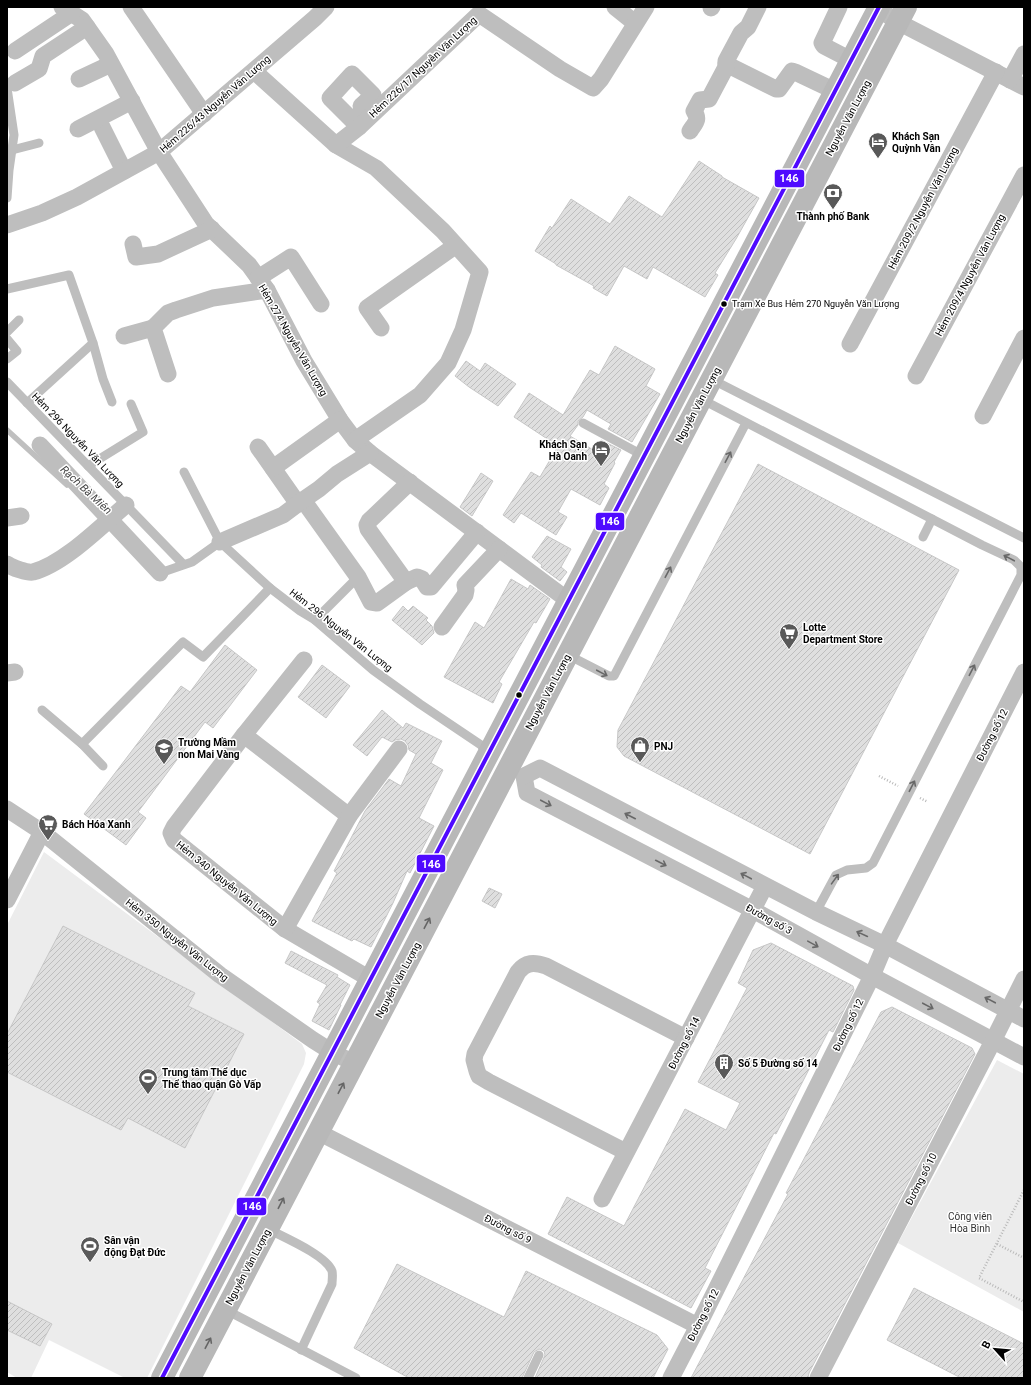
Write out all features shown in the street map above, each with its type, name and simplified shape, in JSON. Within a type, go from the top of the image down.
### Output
[{"type":"street","points":[[131,7],[204,114]]},
{"type":"street","name":"Hẻm 226/43 Nguyễn Văn Lượng","points":[[7,225],[42,213],[77,197],[159,152],[326,7]]},
{"type":"street","points":[[615,7],[635,23]]},
{"type":"street","name":"Hẻm 226/17 Nguyễn Văn Lượng","points":[[336,145],[365,121],[479,14],[560,69],[593,88],[601,79],[646,7]]},
{"type":"street","points":[[690,131],[697,118],[694,111],[700,100],[709,99],[726,67],[726,61],[741,33],[748,27],[758,7]]},
{"type":"street","points":[[839,7],[822,43],[824,46],[852,60]]},
{"type":"street","points":[[162,1378],[852,60],[877,8],[902,14],[1010,80]]},
{"type":"street","points":[[14,51],[67,10]]},
{"type":"street","name":"Hẻm 274 Nguyễn Văn Lượng","points":[[67,10],[82,20],[87,27],[111,64],[159,152],[206,224],[249,265],[262,284],[304,361],[340,420],[355,440],[370,453],[569,601]]},
{"type":"street","name":"Nguyễn Văn Lượng","points":[[190,1378],[354,1063],[516,771],[568,655],[902,14]]},
{"type":"street","points":[[11,86],[39,69],[43,56],[87,27]]},
{"type":"street","name":"Hẻm 209/2 Nguyễn Văn Lượng","points":[[850,344],[1010,80],[1024,54]]},
{"type":"street","points":[[80,79],[111,64]]},
{"type":"street","points":[[726,64],[776,89],[778,89],[792,71],[835,91]]},
{"type":"street","points":[[254,71],[336,145],[376,168],[442,232],[480,272],[463,330],[448,363],[420,395],[355,440]]},
{"type":"street","points":[[78,129],[132,101]]},
{"type":"street","points":[[102,127],[124,171]]},
{"type":"street","name":"Hẻm 209/4 Nguyễn Văn Lượng","points":[[916,376],[1024,175]]},
{"type":"street","points":[[133,244],[136,257],[158,254],[212,229]]},
{"type":"street","points":[[380,328],[367,308],[455,246]]},
{"type":"street","points":[[124,336],[153,328],[168,313],[262,284],[291,257],[320,304]]},
{"type":"street","points":[[153,328],[168,374]]},
{"type":"street","points":[[983,416],[1024,338]]},
{"type":"street","points":[[690,368],[712,379]]},
{"type":"street","points":[[680,388],[701,399]]},
{"type":"street","points":[[273,468],[340,420]]},
{"type":"street","points":[[40,445],[160,573]]},
{"type":"street","points":[[258,447],[358,577],[371,602],[377,603],[406,582],[417,577],[419,577],[427,587],[431,588],[477,532]]},
{"type":"street","points":[[220,542],[283,515],[337,474],[370,453]]},
{"type":"street","points":[[406,582],[368,529],[367,525],[369,521],[410,482]]},
{"type":"street","points":[[7,564],[11,567],[32,572],[60,560],[126,505]]},
{"type":"street","points":[[442,627],[465,595],[465,585],[498,549]]},
{"type":"street","name":"Hẻm 340 Nguyễn Văn Lượng","points":[[304,660],[244,735],[171,833],[174,840],[285,929],[370,979]]},
{"type":"street","name":"Đường số 12","points":[[671,1378],[872,976],[885,945],[1024,672]]},
{"type":"street","points":[[244,735],[349,816]]},
{"type":"street","points":[[285,929],[349,816],[399,749]]},
{"type":"street","points":[[488,755],[516,771],[540,768],[765,886],[885,945],[1024,1019]]},
{"type":"street","name":"Đường số 3","points":[[516,771],[527,793],[752,910],[1024,1057]]},
{"type":"street","name":"Hẻm 350 Nguyễn Văn Lượng","points":[[7,809],[42,832],[220,975],[332,1052],[354,1063]]},
{"type":"street","points":[[7,900],[42,832]]},
{"type":"street","name":"Đường số 14","points":[[602,1199],[765,886]]},
{"type":"street","points":[[626,1152],[479,1076],[475,1066],[475,1054],[499,1006],[522,967],[527,964],[540,964],[686,1038]]},
{"type":"street","name":"Đường số 10","points":[[818,1378],[1024,979]]},
{"type":"street","name":"Đường số 9","points":[[318,1132],[698,1326]]},
{"type":"lane","points":[[7,198],[14,135],[11,86]]},
{"type":"lane","points":[[12,150],[39,143]]},
{"type":"lane","points":[[7,289],[69,275],[94,343],[103,379],[112,402]]},
{"type":"lane","points":[[7,332],[19,320]]},
{"type":"lane","points":[[7,339],[17,350],[7,359]]},
{"type":"lane","points":[[27,403],[94,343]]},
{"type":"lane","points":[[712,379],[1024,538]]},
{"type":"lane","name":"Hẻm 296 Nguyễn Văn Lượng","points":[[7,382],[183,564]]},
{"type":"lane","points":[[701,399],[982,545],[1014,560],[1021,567],[1020,575],[873,863],[866,868],[847,870],[836,875],[816,912]]},
{"type":"lane","points":[[88,466],[143,432],[131,404]]},
{"type":"lane","points":[[583,423],[644,456]]},
{"type":"lane","points":[[568,655],[609,676],[614,676],[746,423]]},
{"type":"lane","points":[[160,573],[192,562],[220,542],[184,472]]},
{"type":"lane","points":[[922,537],[932,519]]},
{"type":"lane","name":"Hẻm 296 Nguyễn Văn Lượng","points":[[220,542],[270,588],[300,612],[315,620],[373,670],[481,745],[488,755]]},
{"type":"lane","points":[[315,620],[358,577]]},
{"type":"lane","points":[[82,744],[183,642],[203,657],[270,588]]},
{"type":"lane","points":[[42,710],[82,744],[103,766]]},
{"type":"lane","points":[[268,1229],[308,1249],[328,1265],[333,1272],[332,1284],[301,1350]]},
{"type":"lane","points":[[225,1310],[356,1378]]},
{"type":"lane","points":[[528,1378],[539,1355]]},
{"type":"path","points":[[1024,1190],[979,1278],[1024,1302]]},
{"type":"path","points":[[997,1244],[1024,1258]]},
{"type":"green space","name":"Trung tâm Thể dục Thể thao quận Gò Vấp","points":[[44,852],[302,1044],[306,1053],[304,1064],[147,1378],[125,1378],[49,1340],[31,1378],[17,1378],[7,1372],[7,925]]},
{"type":"green space","name":"Công viên Hòa Bình","points":[[997,1060],[1024,1074],[1024,1312],[898,1243]]},
{"type":"building","points":[[699,161],[722,177],[759,198],[715,273],[718,275],[705,297],[653,267],[647,279],[624,266],[607,296],[593,288],[594,286],[556,265],[535,251],[550,226],[552,228],[571,199],[610,224],[629,196],[662,217]]},
{"type":"building","points":[[615,346],[655,369],[646,386],[660,394],[632,442],[608,429],[611,424],[587,410],[583,417],[578,421],[578,425],[570,436],[595,451],[601,440],[621,450],[604,484],[609,488],[600,505],[571,489],[558,512],[567,517],[556,535],[521,513],[514,523],[503,515],[531,472],[540,477],[558,446],[514,417],[529,393],[563,415],[590,370],[599,375]]},
{"type":"building","points":[[466,361],[480,371],[485,363],[516,384],[498,406],[455,376]]},
{"type":"building","name":"Lotte Department Store","points":[[758,464],[959,570],[810,854],[624,756],[617,747],[618,730]]},
{"type":"building","points":[[481,473],[493,481],[472,516],[460,507]]},
{"type":"building","points":[[547,536],[571,549],[561,567],[567,572],[560,581],[541,567],[542,565],[532,557]]},
{"type":"building","points":[[511,579],[528,589],[530,585],[550,599],[536,623],[534,622],[499,682],[502,684],[493,703],[444,677],[475,622],[484,628]]},
{"type":"building","points":[[403,606],[408,611],[413,606],[428,618],[426,620],[432,626],[434,633],[422,645],[392,620]]},
{"type":"building","points":[[225,645],[257,670],[213,728],[205,722],[138,812],[146,818],[126,845],[84,814],[181,686],[190,692]]},
{"type":"building","points":[[322,665],[350,686],[326,718],[298,697]]},
{"type":"building","points":[[382,710],[403,728],[406,723],[442,741],[431,763],[443,770],[419,818],[434,826],[410,873],[407,871],[371,947],[354,939],[352,941],[312,921],[337,873],[334,871],[365,811],[389,779],[401,786],[416,754],[409,750],[408,745],[401,739],[392,742],[382,737],[367,756],[353,745]]},
{"type":"building","points":[[489,888],[502,894],[495,908],[482,901]]},
{"type":"building","name":"Trung tâm Thể dục Thể thao quận Gò Vấp","points":[[63,926],[195,993],[188,1006],[244,1034],[185,1148],[128,1118],[121,1130],[7,1072],[7,1034]]},
{"type":"building","points":[[771,943],[853,986],[854,990],[833,1032],[829,1030],[776,1134],[774,1133],[705,1268],[711,1271],[691,1308],[548,1234],[567,1197],[624,1226],[685,1109],[726,1130],[740,1103],[698,1082],[747,988],[738,983],[753,950]]},
{"type":"building","points":[[291,951],[338,975],[337,977],[350,985],[329,1030],[312,1021],[320,1004],[317,1002],[327,985],[285,963]]},
{"type":"building","points":[[892,1007],[972,1048],[975,1054],[809,1373],[808,1378],[691,1378],[788,1194],[786,1193],[881,1012]]},
{"type":"building","points":[[397,1264],[504,1317],[526,1271],[657,1335],[668,1349],[653,1378],[535,1378],[545,1355],[544,1351],[539,1349],[534,1352],[522,1378],[409,1378],[354,1348]]},
{"type":"building","points":[[914,1288],[1024,1344],[1024,1378],[961,1378],[887,1340]]},
{"type":"building","points":[[7,1301],[52,1324],[40,1346],[7,1330]]},
{"type":"waterway","name":"Rạch Bà Miên","points":[[7,430],[67,485]]},
{"type":"transit line","name":"146","points":[[162,1378],[879,7]]},
{"type":"place","name":"Khách Sạn Quỳnh Vân","points":[[878,159]]},
{"type":"place","name":"Thành phố Bank","points":[[833,210]]},
{"type":"place","name":"Trạm Xe Bus Hẻm 270 Nguyễn Văn Lượng","points":[[724,304]]},
{"type":"place","name":"Khách Sạn Hà Oanh","points":[[601,467]]},
{"type":"place","name":"Lotte Department Store","points":[[789,650]]},
{"type":"place","name":"PNJ","points":[[640,763]]},
{"type":"place","name":"Trường Mầm non Mai Vàng","points":[[164,765]]},
{"type":"place","name":"Bách Hóa Xanh","points":[[48,841]]},
{"type":"place","name":"Số 5 Đường số 14","points":[[724,1080]]},
{"type":"place","name":"Trung tâm Thể dục Thể thao quận Gò Vấp","points":[[148,1095]]},
{"type":"place","name":"Sân vận động Đạt Đức","points":[[90,1263]]}]
